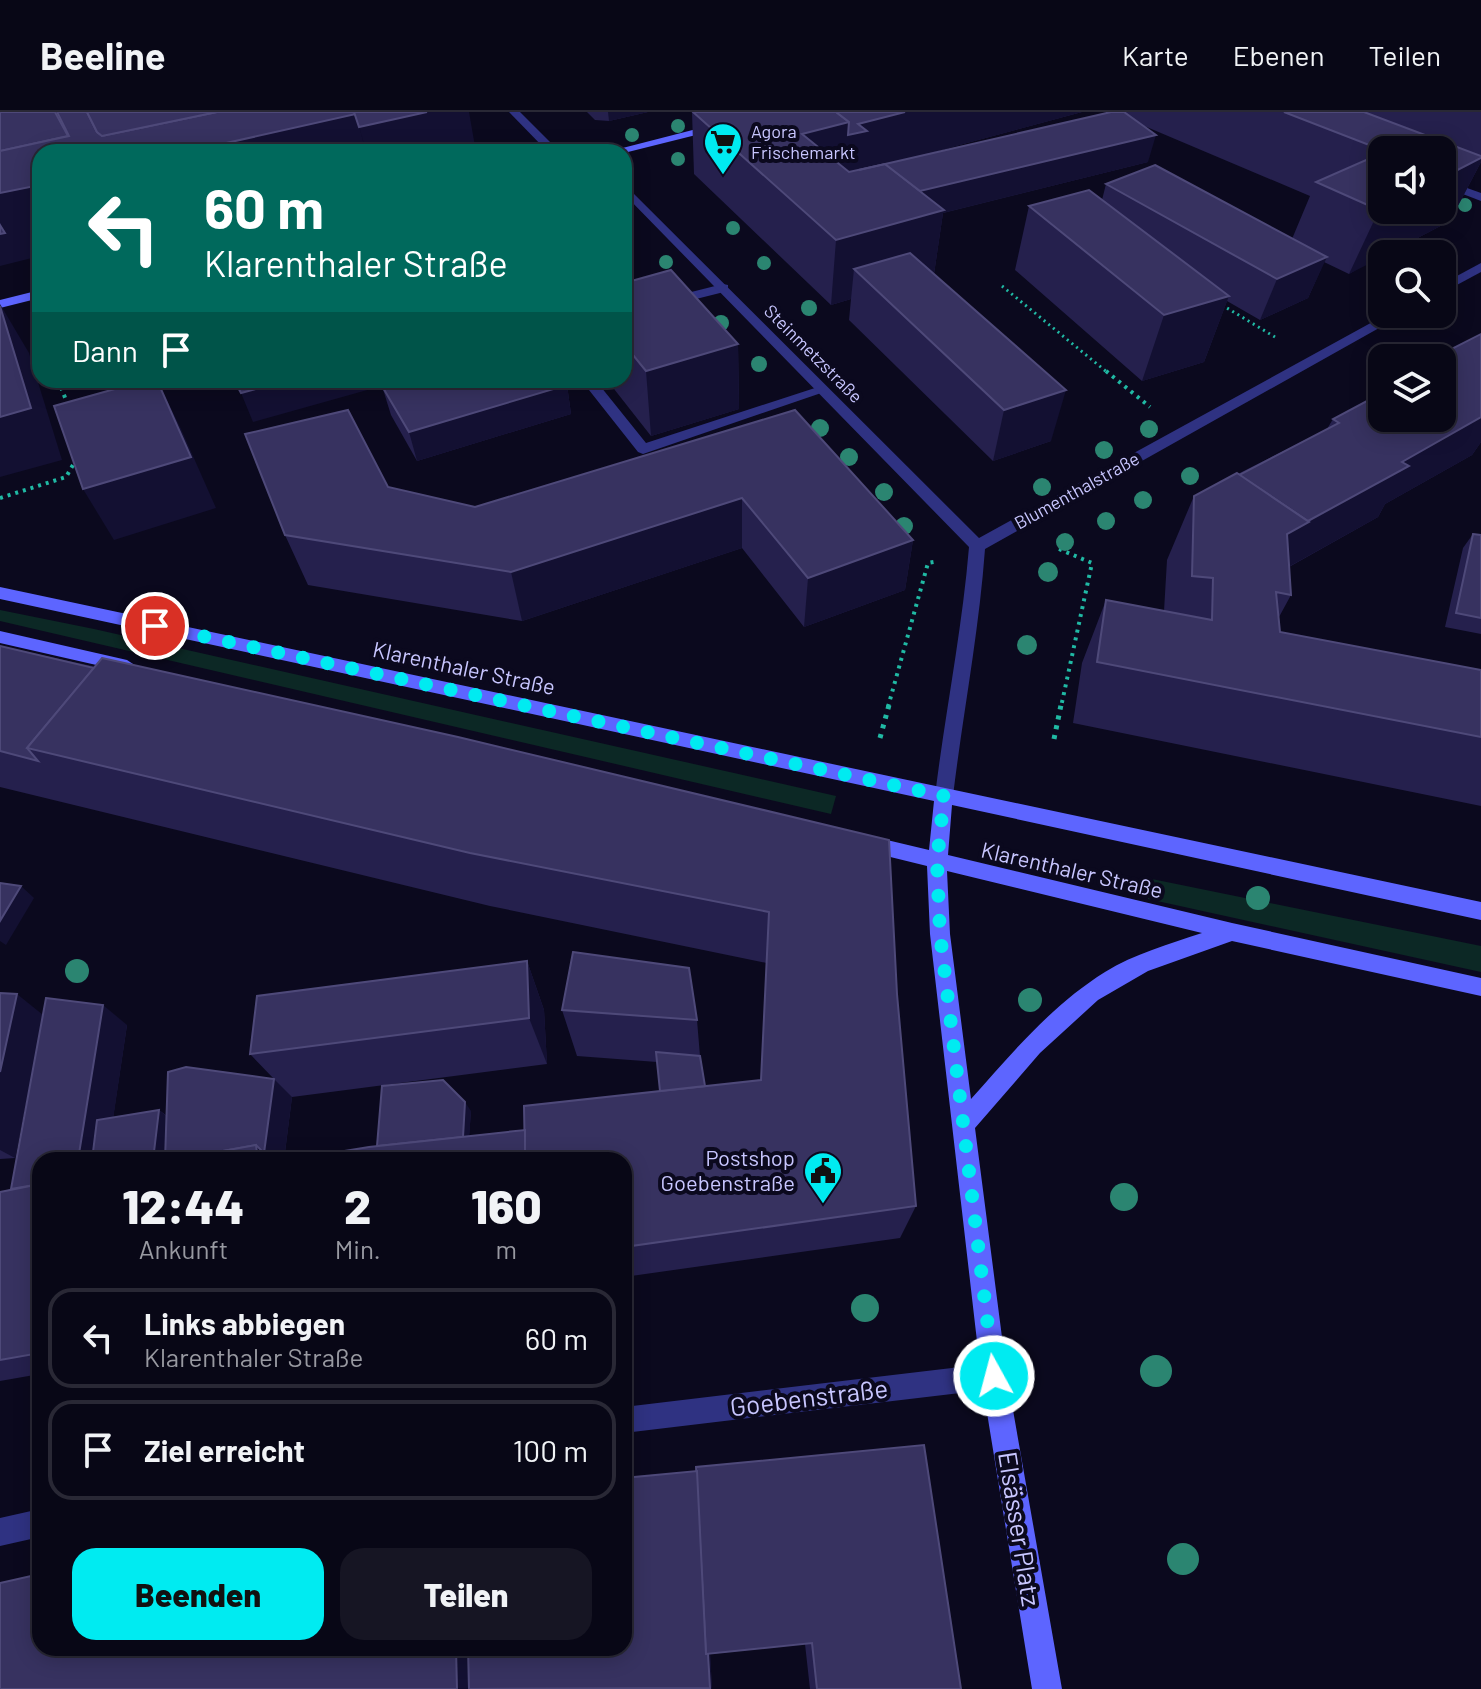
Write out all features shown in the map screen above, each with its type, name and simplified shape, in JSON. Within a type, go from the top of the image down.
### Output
[{"type":"main road","points":[[632,147],[734,123]]},
{"type":"main road","points":[[0,304],[32,296]]},
{"type":"main road","name":"Klarenthaler Straße","points":[[0,593],[1481,911]]},
{"type":"main road","points":[[0,637],[138,669]]},
{"type":"main road","name":"Elsässer Platz","points":[[944,796],[937,862],[940,934],[994,1376],[1047,1689]]},
{"type":"main road","name":"Klarenthaler Straße","points":[[844,837],[1232,932],[1481,987]]},
{"type":"main road","points":[[963,1125],[1022,1057],[1112,979],[1232,932]]},
{"type":"street","points":[[514,112],[546,144]]},
{"type":"street","points":[[1456,187],[1481,197]]},
{"type":"street","name":"Steinmetzstraße","points":[[632,195],[977,546]]},
{"type":"street","points":[[1456,281],[1481,267]]},
{"type":"street","points":[[632,311],[723,288]]},
{"type":"street","name":"Blumenthalstraße","points":[[977,546],[1372,328]]},
{"type":"street","points":[[596,390],[643,449],[823,390]]},
{"type":"street","points":[[944,796],[958,683],[971,621],[977,546]]},
{"type":"street","name":"Goebenstraße","points":[[632,1419],[994,1376]]},
{"type":"street","points":[[0,1532],[32,1525]]},
{"type":"path","points":[[1002,286],[1182,433]]},
{"type":"path","points":[[1220,304],[1314,360]]},
{"type":"path","points":[[61,388],[69,407]]},
{"type":"path","points":[[0,498],[66,477],[78,457]]},
{"type":"path","points":[[1054,739],[1092,563],[1059,549]]},
{"type":"path","points":[[880,738],[928,563],[943,561]]},
{"type":"green space","points":[[0,610],[836,796],[831,814],[0,621]]},
{"type":"green space","points":[[1147,878],[1481,946],[1481,972],[1148,899]]},
{"type":"building","points":[[0,112],[55,112],[68,136],[0,151]]},
{"type":"building","points":[[57,112],[87,112],[102,136],[217,112],[356,114],[222,144],[32,144],[69,136]]},
{"type":"building","points":[[87,112],[217,112],[102,136]]},
{"type":"building","points":[[354,112],[427,112],[359,127]]},
{"type":"building","points":[[693,112],[836,112],[849,122],[802,134],[849,172],[885,164],[944,210],[836,240]]},
{"type":"building","points":[[836,112],[905,112],[858,124],[867,131],[848,135],[849,122]]},
{"type":"building","points":[[1111,112],[1124,112],[1156,135],[920,191],[885,164]]},
{"type":"building","points":[[1284,112],[1364,112],[1428,136],[1368,136],[1368,145]]},
{"type":"building","points":[[32,144],[32,187],[0,193],[0,151]]},
{"type":"building","points":[[1456,147],[1481,158],[1456,171]]},
{"type":"building","points":[[1368,159],[1368,205],[1316,182]]},
{"type":"building","points":[[1155,165],[1327,257],[1277,279],[1106,184]]},
{"type":"building","points":[[1089,190],[1229,296],[1164,315],[1029,206]]},
{"type":"building","points":[[910,253],[1066,390],[1004,410],[854,269]]},
{"type":"building","points":[[671,270],[738,344],[646,371],[632,354],[632,281]]},
{"type":"building","points":[[0,306],[31,408],[0,417]]},
{"type":"building","points":[[1481,334],[1481,417],[1456,431],[1456,347]]},
{"type":"building","points":[[118,388],[161,388],[191,457],[83,489],[54,406]]},
{"type":"building","points":[[238,388],[260,388],[241,393]]},
{"type":"building","points":[[383,388],[557,388],[409,432]]},
{"type":"building","points":[[1368,400],[1368,432],[1455,432],[1402,462],[1409,466],[1308,521],[1239,475],[1339,423],[1333,419]]},
{"type":"building","points":[[348,410],[388,487],[475,507],[795,410],[913,540],[808,578],[742,498],[511,572],[285,535],[245,434]]},
{"type":"building","points":[[1237,473],[1309,522],[1287,534],[1291,595],[1276,592],[1280,632],[1481,670],[1481,737],[1097,662],[1106,600],[1212,620],[1213,578],[1192,576],[1194,496]]},
{"type":"building","points":[[1473,534],[1481,535],[1481,618],[1456,613]]},
{"type":"building","points":[[0,646],[94,668],[27,748],[38,761],[0,751]]},
{"type":"building","points":[[102,658],[458,737],[889,840],[897,994],[916,1206],[632,1246],[632,1152],[525,1152],[524,1106],[761,1080],[769,912],[470,853],[27,748]]},
{"type":"building","points":[[0,883],[21,886],[0,921]]},
{"type":"building","points":[[573,952],[689,968],[697,1020],[562,1010]]},
{"type":"building","points":[[527,961],[529,1018],[250,1054],[257,996]]},
{"type":"building","points":[[0,993],[17,994],[0,1072]]},
{"type":"building","points":[[46,998],[103,1005],[79,1152],[32,1152],[32,1185],[11,1189]]},
{"type":"building","points":[[656,1052],[700,1056],[705,1086],[660,1091]]},
{"type":"building","points":[[186,1067],[274,1079],[264,1152],[256,1145],[217,1152],[165,1152],[168,1072]]},
{"type":"building","points":[[443,1080],[465,1102],[463,1137],[377,1146],[382,1086]]},
{"type":"building","points":[[159,1110],[154,1152],[93,1152],[97,1120]]},
{"type":"building","points":[[525,1130],[525,1152],[338,1152]]},
{"type":"building","points":[[256,1145],[257,1152],[217,1152]]},
{"type":"building","points":[[32,1186],[32,1354],[0,1360],[0,1192]]},
{"type":"building","points":[[924,1445],[961,1689],[817,1689],[812,1643],[706,1654],[696,1467]]},
{"type":"building","points":[[697,1471],[710,1688],[469,1689],[468,1656],[632,1656],[632,1477]]},
{"type":"building","points":[[32,1576],[32,1656],[456,1656],[457,1689],[0,1689],[0,1583]]},
{"type":"place","name":"Agora Frischemarkt","points":[[723,176]]},
{"type":"place","name":"Postshop Goebenstraße","points":[[823,1205]]},
{"type":"route","points":[[155,626],[944,796],[937,862],[940,934],[994,1376]]}]
